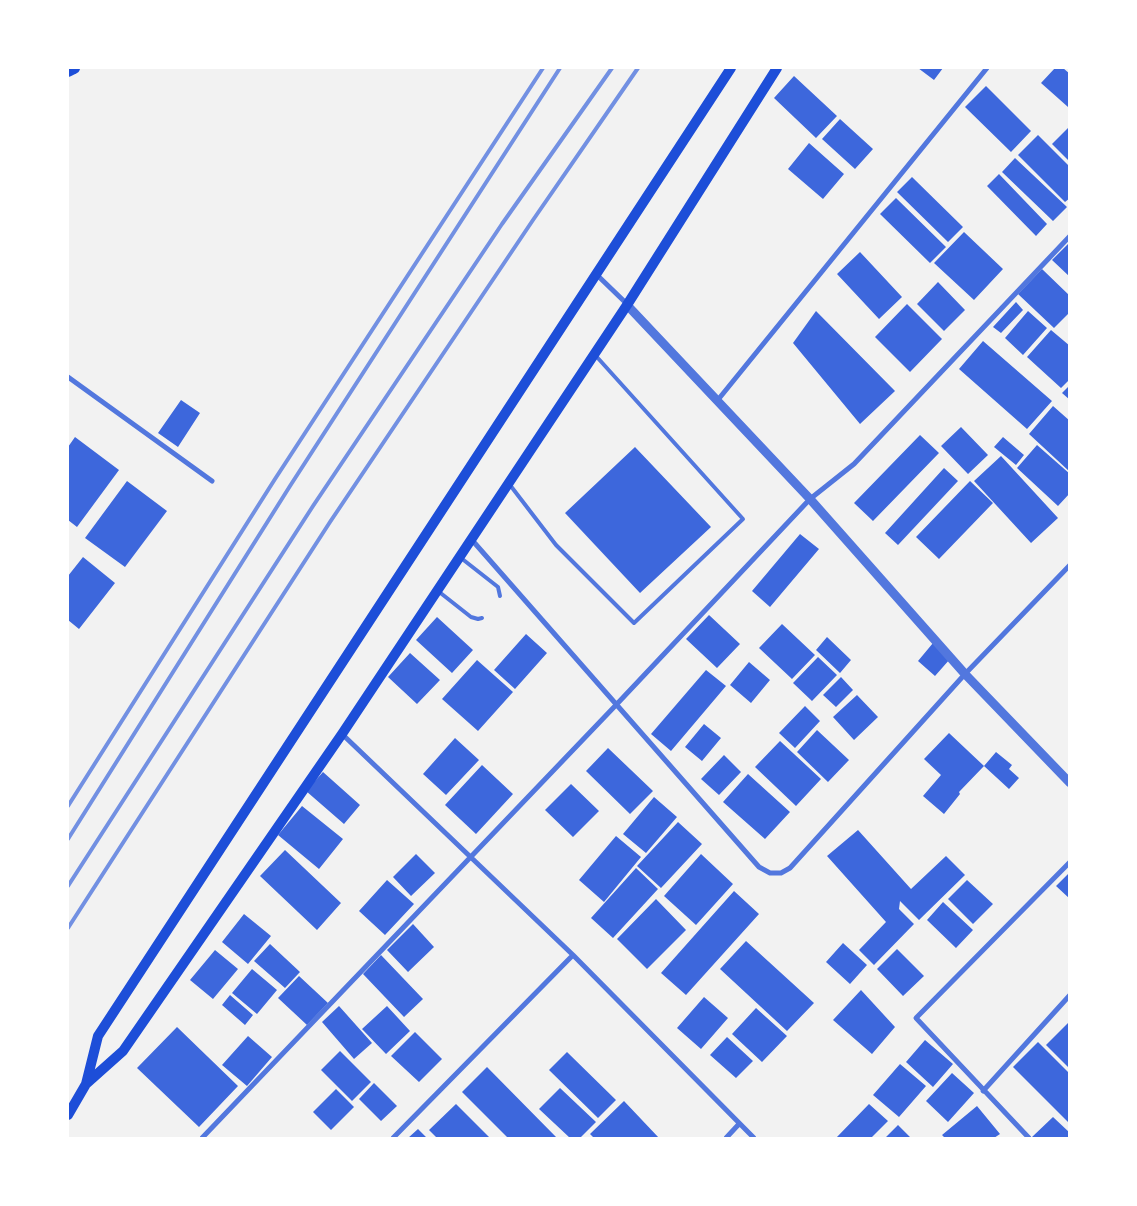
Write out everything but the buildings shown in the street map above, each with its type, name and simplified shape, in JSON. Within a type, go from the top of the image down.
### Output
[{"type":"main road","points":[[68,71],[74,68]]},
{"type":"main road","points":[[68,1115],[86,1084],[98,1036],[731,68]]},
{"type":"main road","points":[[86,1084],[123,1051],[342,734],[627,305],[777,68]]},
{"type":"street","points":[[717,401],[987,68]]},
{"type":"street","points":[[202,1138],[810,499],[854,464],[1070,236]]},
{"type":"street","points":[[596,274],[810,499],[965,674],[1070,783]]},
{"type":"street","points":[[68,377],[212,481]]},
{"type":"street","points":[[471,539],[759,867],[770,874],[781,873],[790,868],[965,674],[1070,565]]},
{"type":"street","points":[[342,734],[573,955],[754,1138]]},
{"type":"street","points":[[1029,1138],[916,1018],[1070,862]]},
{"type":"street","points":[[393,1138],[573,955]]},
{"type":"street","points":[[983,1091],[1070,995]]},
{"type":"street","points":[[726,1138],[739,1124]]},
{"type":"lane","points":[[509,482],[556,545],[634,623],[743,518],[594,354]]},
{"type":"lane","points":[[459,557],[498,587],[500,596]]},
{"type":"lane","points":[[437,590],[471,617],[482,618]]},
{"type":"railway","points":[[68,806],[275,479],[543,68]]},
{"type":"railway","points":[[68,839],[290,486],[560,68]]},
{"type":"railway","points":[[68,886],[313,506],[502,224],[612,68]]},
{"type":"railway","points":[[68,928],[330,522],[533,220],[638,68]]}]
